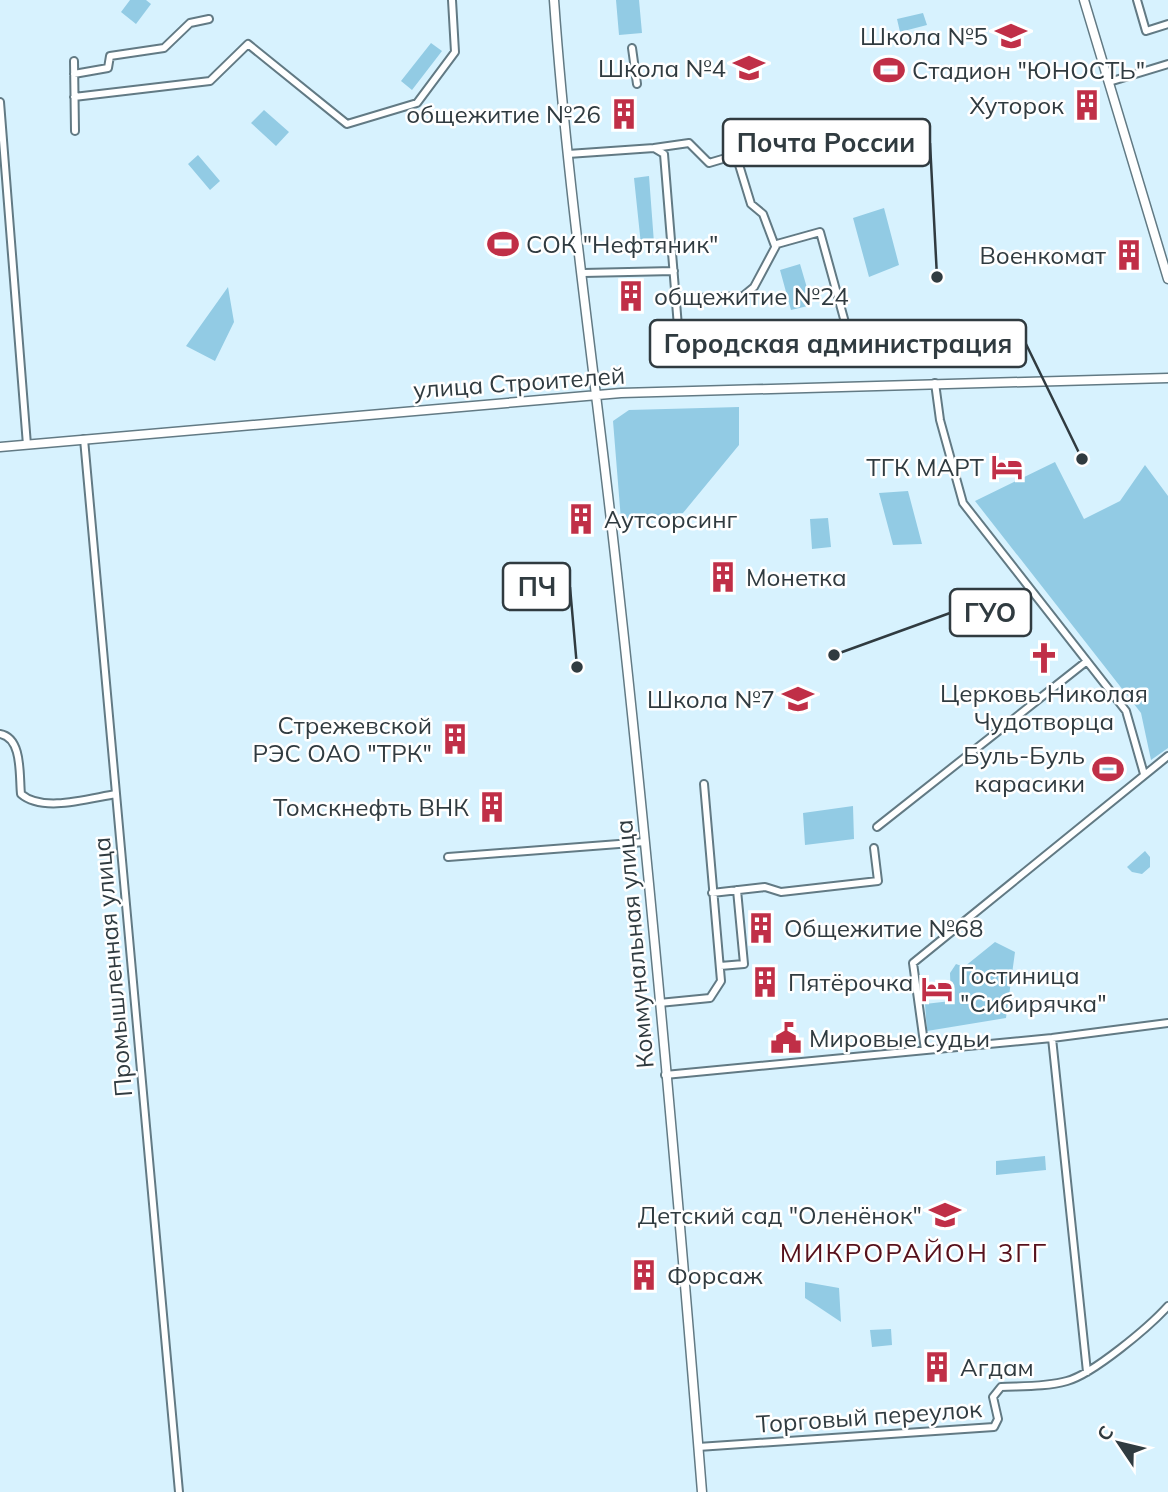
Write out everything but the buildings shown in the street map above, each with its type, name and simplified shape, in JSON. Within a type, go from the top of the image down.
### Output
[{"type":"main road","name":"Коммунальная улица","points":[[554,0],[568,154],[597,394],[645,842],[702,1492]]},
{"type":"main road","points":[[1084,0],[1168,279]]},
{"type":"main road","name":"улица Строителей","points":[[0,447],[597,394],[1168,378]]},
{"type":"street","points":[[75,97],[209,81],[248,44],[347,124],[417,103],[455,52],[452,0]]},
{"type":"street","points":[[1137,0],[1146,31],[1168,24]]},
{"type":"street","points":[[74,74],[108,68],[110,56],[164,48],[190,23],[209,19]]},
{"type":"street","points":[[632,48],[637,84]]},
{"type":"street","points":[[74,61],[75,131]]},
{"type":"street","points":[[1109,82],[1168,64]]},
{"type":"street","points":[[0,102],[27,445]]},
{"type":"street","points":[[568,154],[689,143],[709,163],[736,155],[751,204],[763,214],[775,246]]},
{"type":"street","points":[[654,148],[664,154],[679,339],[674,349]]},
{"type":"street","points":[[676,299],[743,296],[754,287],[775,246],[820,232],[846,326],[832,334],[679,339]]},
{"type":"street","points":[[583,273],[674,271]]},
{"type":"street","points":[[935,383],[940,420],[963,503],[1126,711],[1144,774]]},
{"type":"street","name":"Промышленная улица","points":[[84,439],[179,1492]]},
{"type":"street","points":[[877,827],[1087,661]]},
{"type":"street","points":[[0,734],[8,736],[15,743],[22,794],[30,802],[50,803],[117,794]]},
{"type":"street","points":[[925,1050],[914,963],[1168,756]]},
{"type":"street","points":[[659,1003],[710,998],[721,981],[704,784]]},
{"type":"street","points":[[448,857],[645,842]]},
{"type":"street","points":[[712,893],[765,887],[781,892],[878,881],[874,848]]},
{"type":"street","points":[[720,966],[744,964],[737,890]]},
{"type":"street","points":[[665,1075],[1052,1038],[1168,1023]]},
{"type":"street","points":[[1052,1038],[1087,1372]]},
{"type":"street","points":[[1087,1372],[1154,1321],[1168,1306]]},
{"type":"street","name":"Торговый переулок","points":[[698,1447],[994,1427],[998,1419],[993,1397],[1001,1387],[1066,1381],[1087,1372]]},
{"type":"shaded area","points":[[130,0],[146,0],[151,4],[136,24],[121,12]]},
{"type":"shaded area","points":[[616,0],[639,0],[642,33],[619,35]]},
{"type":"shaded area","points":[[923,13],[927,25],[900,32],[897,19]]},
{"type":"shaded area","points":[[431,43],[442,51],[412,90],[401,81]]},
{"type":"shaded area","points":[[264,110],[289,132],[276,146],[251,123]]},
{"type":"shaded area","points":[[198,155],[220,181],[210,190],[188,164]]},
{"type":"shaded area","points":[[649,176],[654,243],[641,245],[634,178]]},
{"type":"shaded area","points":[[884,208],[899,265],[869,277],[853,218]]},
{"type":"shaded area","points":[[800,264],[812,305],[791,310],[780,270]]},
{"type":"shaded area","points":[[228,287],[234,322],[215,361],[186,346]]},
{"type":"shaded area","points":[[739,407],[739,445],[683,513],[621,520],[613,421],[629,410]]},
{"type":"shaded area","points":[[1055,462],[1084,519],[1120,501],[1145,465],[1168,496],[1168,748],[1151,760],[1141,713],[975,501]]},
{"type":"shaded area","points":[[908,491],[922,544],[893,545],[879,493]]},
{"type":"shaded area","points":[[828,518],[831,547],[812,549],[810,519]]},
{"type":"shaded area","name":"Буль-Буль карасики","points":[[1109,756],[1121,771],[1108,782],[1096,766]]},
{"type":"shaded area","points":[[853,806],[854,839],[805,845],[803,813]]},
{"type":"shaded area","points":[[1145,851],[1150,857],[1150,867],[1142,874],[1132,872],[1127,867]]},
{"type":"shaded area","points":[[995,942],[1015,952],[1006,1018],[927,1031],[925,1004],[951,1001],[950,973],[956,964],[964,967]]},
{"type":"shaded area","points":[[1045,1156],[1046,1170],[996,1175],[996,1161]]},
{"type":"shaded area","points":[[805,1282],[839,1288],[841,1322],[805,1298]]},
{"type":"shaded area","points":[[891,1329],[892,1345],[872,1347],[870,1330]]},
{"type":"place","name":"Школа №5","points":[[1011,36]]},
{"type":"place","name":"Школа №4","points":[[749,68]]},
{"type":"place","name":"Стадион \"ЮНОСТЬ\"","points":[[889,70]]},
{"type":"place","name":"Хуторок","points":[[1087,105]]},
{"type":"place","name":"общежитие №26","points":[[624,114]]},
{"type":"place","name":"СОК \"Нефтяник\"","points":[[503,244]]},
{"type":"place","name":"Военкомат","points":[[1129,255]]},
{"type":"place","name":"Почта России","points":[[937,277]]},
{"type":"place","name":"общежитие №24","points":[[631,296]]},
{"type":"place","name":"Городская администрация","points":[[1082,459]]},
{"type":"place","name":"ТГК МАРТ","points":[[1007,467]]},
{"type":"place","name":"Аутсорсинг","points":[[581,519]]},
{"type":"place","name":"Монетка","points":[[723,577]]},
{"type":"place","name":"ГУО","points":[[834,655]]},
{"type":"place","name":"Церковь Николая Чудотворца","points":[[1044,658]]},
{"type":"place","name":"ПЧ","points":[[577,667]]},
{"type":"place","name":"Школа №7","points":[[798,699]]},
{"type":"place","name":"Стрежевской РЭС ОАО \"ТРК\"","points":[[455,739]]},
{"type":"place","name":"Буль-Буль карасики","points":[[1108,769]]},
{"type":"place","name":"Томскнефть ВНК","points":[[492,807]]},
{"type":"place","name":"Общежитие №68","points":[[761,928]]},
{"type":"place","name":"Пятёрочка","points":[[765,982]]},
{"type":"place","name":"Гостиница \"Сибирячка\"","points":[[937,989]]},
{"type":"place","name":"Мировые судьи","points":[[786,1038]]},
{"type":"place","name":"Детский сад \"Оленёнок\"","points":[[945,1215]]},
{"type":"place","name":"Форсаж","points":[[644,1275]]},
{"type":"place","name":"Агдам","points":[[937,1367]]},
{"type":"district","name":"МИКРОРАЙОН 3ГГ","points":[[914,1252]]}]
